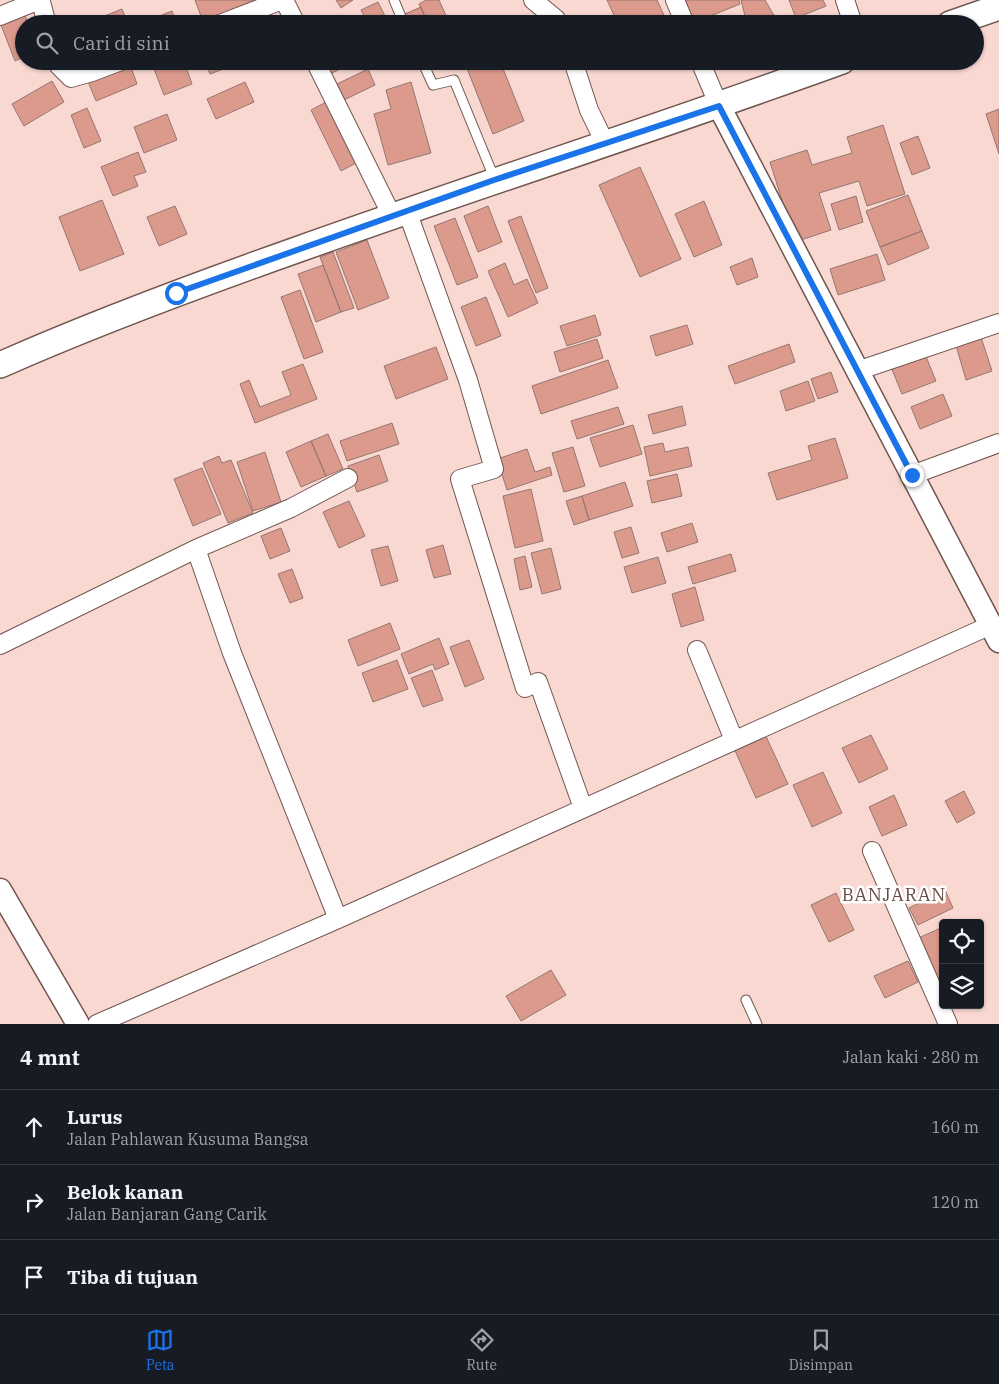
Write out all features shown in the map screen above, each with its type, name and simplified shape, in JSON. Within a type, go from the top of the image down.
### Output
[{"type":"main road","points":[[976,15],[999,7]]},
{"type":"main road","points":[[0,365],[66,336],[176,293],[494,180],[719,106],[817,70]]},
{"type":"street","points":[[244,15],[283,0],[291,15]]},
{"type":"street","points":[[533,0],[551,15]]},
{"type":"street","points":[[675,0],[681,15]]},
{"type":"street","points":[[845,0],[850,15]]},
{"type":"street","points":[[0,16],[37,1],[41,2],[45,15]]},
{"type":"street","points":[[63,70],[70,78],[98,70]]},
{"type":"street","points":[[319,70],[400,214],[468,380],[494,469],[460,479],[525,688],[538,682],[583,808]]},
{"type":"street","points":[[576,70],[590,110],[605,143]]},
{"type":"street","points":[[97,1024],[338,919],[734,740],[996,633],[719,106],[704,70]]},
{"type":"street","points":[[857,371],[999,323]]},
{"type":"street","points":[[912,475],[999,443]]},
{"type":"street","points":[[0,645],[196,549],[291,508],[348,478]]},
{"type":"street","points":[[196,549],[232,653],[338,919]]},
{"type":"street","points":[[697,650],[734,740]]},
{"type":"street","points":[[872,851],[948,1024]]},
{"type":"street","points":[[0,890],[78,1024]]},
{"type":"lane","points":[[394,0],[400,15]]},
{"type":"lane","points":[[426,70],[433,85],[454,80],[494,180]]},
{"type":"lane","points":[[746,1000],[757,1024]]},
{"type":"building","points":[[195,0],[265,0],[266,2],[233,15],[201,15]]},
{"type":"building","points":[[336,0],[353,0],[341,8]]},
{"type":"building","points":[[426,0],[439,0],[446,15],[424,15],[419,4]]},
{"type":"building","points":[[607,0],[657,0],[664,15],[614,15]]},
{"type":"building","points":[[680,0],[739,0],[740,4],[713,15],[687,15]]},
{"type":"building","points":[[741,0],[765,0],[774,15],[745,15]]},
{"type":"building","points":[[789,0],[823,0],[826,6],[804,15],[795,15]]},
{"type":"building","points":[[378,2],[384,15],[364,15],[361,10]]},
{"type":"building","points":[[421,7],[424,15],[405,15]]},
{"type":"building","points":[[122,9],[124,15],[107,15]]},
{"type":"building","points":[[172,11],[174,15],[162,15]]},
{"type":"building","points":[[15,19],[15,61],[1,25]]},
{"type":"building","points":[[65,70],[79,70],[67,75]]},
{"type":"building","points":[[109,70],[132,70],[137,84],[96,101],[87,79]]},
{"type":"building","points":[[154,70],[187,70],[192,84],[164,95]]},
{"type":"building","points":[[208,70],[221,70],[210,74]]},
{"type":"building","points":[[326,70],[338,70],[328,75]]},
{"type":"building","points":[[368,70],[375,85],[344,100],[337,84]]},
{"type":"building","points":[[468,70],[504,70],[524,121],[493,134]]},
{"type":"building","points":[[52,81],[64,102],[24,126],[12,104]]},
{"type":"building","points":[[245,82],[254,102],[216,119],[207,99]]},
{"type":"building","points":[[411,82],[431,153],[388,165],[374,114],[391,109],[386,90]]},
{"type":"building","points":[[330,100],[360,161],[341,171],[311,110]]},
{"type":"building","points":[[87,108],[101,141],[84,148],[71,115]]},
{"type":"building","points":[[999,109],[999,154],[986,114]]},
{"type":"building","points":[[167,114],[177,140],[144,153],[134,127]]},
{"type":"building","points":[[883,125],[905,194],[867,206],[859,181],[819,193],[831,230],[795,242],[770,162],[807,150],[812,165],[852,153],[847,137]]},
{"type":"building","points":[[918,136],[930,168],[912,175],[900,143]]},
{"type":"building","points":[[138,152],[146,172],[134,176],[138,186],[113,196],[101,167]]},
{"type":"building","points":[[640,167],[681,259],[640,277],[599,185]]},
{"type":"building","points":[[908,195],[922,231],[880,247],[866,211]]},
{"type":"building","points":[[856,196],[863,222],[839,230],[831,204]]},
{"type":"building","points":[[102,200],[124,254],[80,271],[59,217]]},
{"type":"building","points":[[704,201],[722,245],[694,257],[675,214]]},
{"type":"building","points":[[175,206],[187,234],[159,246],[147,217]]},
{"type":"building","points":[[488,206],[502,242],[478,252],[464,216]]},
{"type":"building","points":[[521,216],[548,288],[536,293],[508,221]]},
{"type":"building","points":[[455,218],[478,277],[457,285],[434,226]]},
{"type":"building","points":[[922,231],[929,248],[888,265],[880,247]]},
{"type":"building","points":[[367,240],[389,298],[358,310],[336,252]]},
{"type":"building","points":[[333,252],[354,308],[341,312],[320,257]]},
{"type":"building","points":[[877,254],[885,280],[838,295],[830,269]]},
{"type":"building","points":[[752,258],[758,277],[737,285],[730,267]]},
{"type":"building","points":[[505,263],[514,285],[527,279],[538,303],[508,317],[488,271]]},
{"type":"building","points":[[323,265],[341,312],[316,322],[298,274]]},
{"type":"building","points":[[300,290],[323,352],[304,359],[281,297]]},
{"type":"building","points":[[486,297],[501,336],[476,346],[461,307]]},
{"type":"building","points":[[595,315],[601,335],[567,346],[560,326]]},
{"type":"building","points":[[687,325],[693,344],[656,356],[650,336]]},
{"type":"building","points":[[980,334],[992,371],[966,380],[955,342]]},
{"type":"building","points":[[597,339],[603,358],[560,372],[554,352]]},
{"type":"building","points":[[789,344],[795,362],[735,384],[728,366]]},
{"type":"building","points":[[436,347],[448,379],[396,399],[384,366]]},
{"type":"building","points":[[925,354],[936,381],[902,394],[891,367]]},
{"type":"building","points":[[608,360],[618,388],[541,414],[532,386]]},
{"type":"building","points":[[303,364],[317,399],[255,423],[240,384],[249,380],[260,407],[291,395],[282,372]]},
{"type":"building","points":[[831,372],[838,392],[818,399],[811,379]]},
{"type":"building","points":[[808,381],[815,401],[786,411],[780,391]]},
{"type":"building","points":[[943,394],[952,416],[920,429],[911,407]]},
{"type":"building","points":[[682,406],[686,425],[653,434],[648,415]]},
{"type":"building","points":[[618,407],[624,424],[577,439],[571,421]]},
{"type":"building","points":[[392,423],[399,444],[347,461],[340,441]]},
{"type":"building","points":[[633,425],[642,454],[600,467],[590,438]]},
{"type":"building","points":[[328,434],[343,469],[326,476],[311,441]]},
{"type":"building","points":[[835,438],[848,478],[777,500],[768,473],[812,460],[808,446]]},
{"type":"building","points":[[311,441],[326,476],[301,487],[286,452]]},
{"type":"building","points":[[663,443],[665,452],[688,447],[692,466],[650,476],[644,447]]},
{"type":"building","points":[[573,447],[585,486],[564,492],[552,453]]},
{"type":"building","points":[[527,449],[535,472],[550,467],[552,475],[507,490],[497,459]]},
{"type":"building","points":[[265,452],[281,502],[253,511],[237,462]]},
{"type":"building","points":[[379,455],[388,481],[357,492],[348,466]]},
{"type":"building","points":[[219,456],[222,463],[231,460],[253,513],[228,523],[203,463]]},
{"type":"building","points":[[202,468],[221,514],[193,526],[174,479]]},
{"type":"building","points":[[677,474],[682,496],[652,503],[647,481]]},
{"type":"building","points":[[625,482],[633,506],[589,520],[582,496]]},
{"type":"building","points":[[531,489],[543,541],[515,548],[503,496]]},
{"type":"building","points":[[582,496],[589,520],[574,525],[566,501]]},
{"type":"building","points":[[349,501],[365,536],[339,548],[323,512]]},
{"type":"building","points":[[692,523],[698,542],[667,552],[661,533]]},
{"type":"building","points":[[631,527],[639,553],[622,558],[614,532]]},
{"type":"building","points":[[281,528],[290,551],[270,559],[261,536]]},
{"type":"building","points":[[443,545],[451,574],[434,578],[426,550]]},
{"type":"building","points":[[388,546],[398,581],[381,586],[371,550]]},
{"type":"building","points":[[551,548],[561,589],[542,594],[531,553]]},
{"type":"building","points":[[731,554],[736,571],[693,584],[688,567]]},
{"type":"building","points":[[525,556],[532,587],[520,590],[514,559]]},
{"type":"building","points":[[658,557],[666,583],[632,593],[624,567]]},
{"type":"building","points":[[292,569],[303,598],[290,603],[278,574]]},
{"type":"building","points":[[695,587],[704,620],[681,627],[672,594]]},
{"type":"building","points":[[390,623],[400,649],[358,666],[348,640]]},
{"type":"building","points":[[439,638],[449,664],[435,670],[433,664],[409,674],[401,654]]},
{"type":"building","points":[[469,640],[484,679],[465,687],[450,647]]},
{"type":"building","points":[[397,660],[408,689],[373,702],[362,673]]},
{"type":"building","points":[[432,670],[443,700],[423,707],[411,678]]},
{"type":"building","points":[[764,732],[788,784],[756,798],[733,746]]},
{"type":"building","points":[[871,735],[888,769],[859,783],[842,748]]},
{"type":"building","points":[[823,772],[842,813],[812,827],[793,785]]},
{"type":"building","points":[[964,791],[975,813],[957,823],[945,801]]},
{"type":"building","points":[[894,795],[907,825],[882,836],[869,807]]},
{"type":"building","points":[[945,890],[953,908],[918,925],[909,908]]},
{"type":"building","points":[[836,893],[854,930],[829,942],[811,905]]},
{"type":"building","points":[[939,929],[939,990],[916,939]]},
{"type":"building","points":[[908,961],[918,982],[885,998],[874,976]]},
{"type":"building","points":[[551,970],[566,995],[521,1021],[506,996]]},
{"type":"district","name":"BANJARAN","points":[[894,895]]},
{"type":"route","points":[[176,293],[494,180],[719,106],[912,475]]}]
